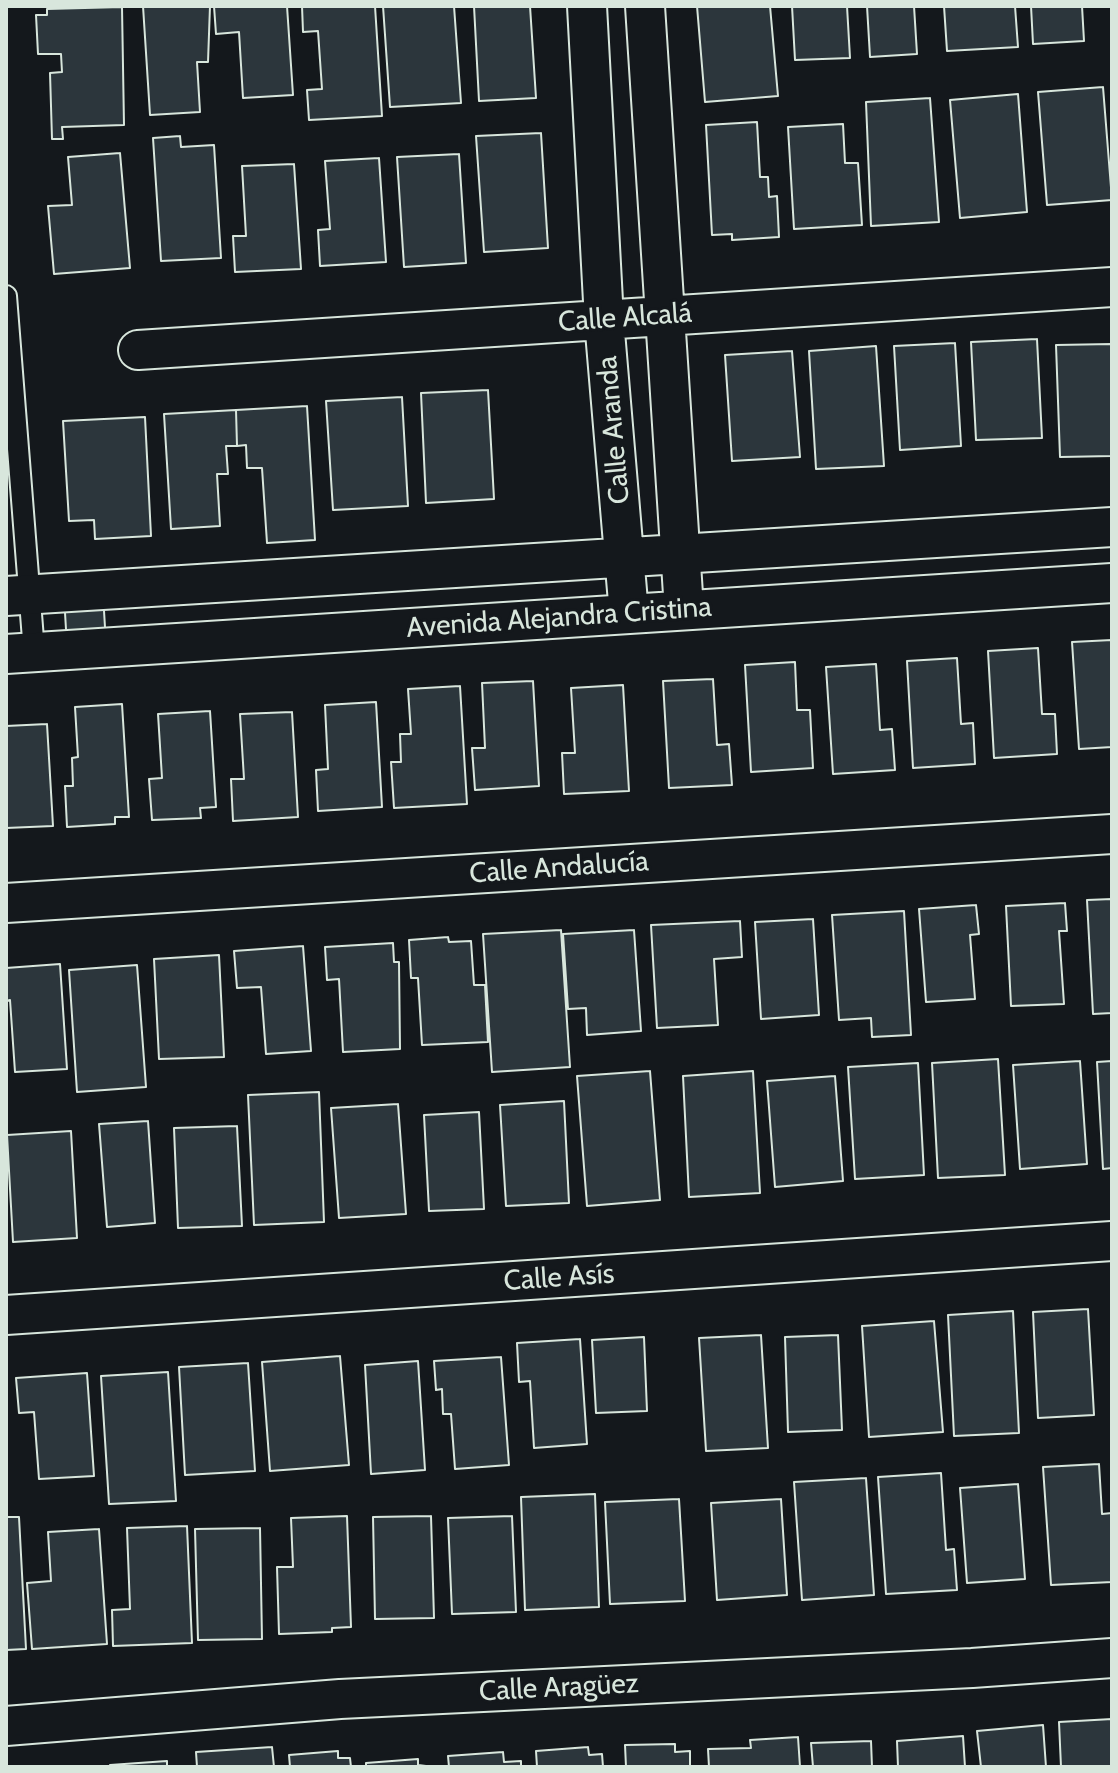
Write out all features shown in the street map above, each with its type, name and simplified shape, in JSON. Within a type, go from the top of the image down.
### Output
[{"type":"street","name":"Calle Aranda","points":[[587,6],[604,320],[629,614]]},
{"type":"street","name":"Calle Aranda","points":[[645,6],[684,610]]},
{"type":"street","name":"Calle Alcalá","points":[[138,350],[1112,287]]},
{"type":"street","name":"Avenida Alejandra Cristina","points":[[18,596],[1112,527]]},
{"type":"street","name":"Avenida Alejandra Cristina","points":[[20,653],[1112,583]]},
{"type":"street","name":"Calle Andalucía","points":[[6,903],[1112,834]]},
{"type":"street","name":"Calle Asís","points":[[6,1315],[1112,1241]]},
{"type":"street","name":"Calle Aragüez","points":[[6,1726],[340,1699],[972,1668],[1112,1658]]},
{"type":"lane","points":[[6,296],[20,653]]},
{"type":"building","points":[[143,6],[210,6],[208,62],[197,62],[200,112],[150,115]]},
{"type":"building","points":[[214,6],[287,6],[293,95],[243,98],[239,32],[216,34]]},
{"type":"building","points":[[302,6],[375,6],[382,116],[309,120],[307,90],[322,89],[318,31],[303,32]]},
{"type":"building","points":[[383,6],[454,6],[461,103],[390,107]]},
{"type":"building","points":[[474,6],[530,6],[536,98],[479,101]]},
{"type":"building","points":[[697,6],[770,6],[778,96],[705,102]]},
{"type":"building","points":[[792,6],[847,6],[850,58],[795,60]]},
{"type":"building","points":[[867,6],[914,6],[917,54],[870,57]]},
{"type":"building","points":[[944,6],[1015,6],[1018,47],[947,51]]},
{"type":"building","points":[[1031,6],[1082,6],[1084,41],[1033,44]]},
{"type":"building","points":[[122,7],[124,125],[62,127],[63,139],[52,139],[50,73],[62,72],[61,54],[38,54],[36,15],[47,15],[47,9]]},
{"type":"building","points":[[1103,87],[1112,200],[1047,205],[1038,92]]},
{"type":"building","points":[[1018,94],[1027,212],[960,218],[950,100]]},
{"type":"building","points":[[930,98],[939,222],[871,226],[866,102]]},
{"type":"building","points":[[757,122],[760,177],[768,177],[769,197],[777,196],[779,237],[732,240],[732,234],[712,235],[706,125]]},
{"type":"building","points":[[843,124],[845,163],[858,163],[862,225],[794,229],[788,127]]},
{"type":"building","points":[[541,133],[548,248],[484,252],[476,136]]},
{"type":"building","points":[[180,136],[181,147],[214,145],[221,258],[161,261],[153,138]]},
{"type":"building","points":[[120,153],[130,268],[54,274],[48,206],[72,205],[68,157]]},
{"type":"building","points":[[459,154],[466,263],[404,267],[397,157]]},
{"type":"building","points":[[379,158],[386,262],[320,266],[318,230],[330,229],[325,161]]},
{"type":"building","points":[[294,164],[301,269],[235,272],[233,236],[246,236],[242,166]]},
{"type":"building","points":[[1037,339],[1042,438],[976,440],[971,342]]},
{"type":"building","points":[[955,343],[961,446],[900,450],[894,346]]},
{"type":"building","points":[[1112,344],[1112,456],[1060,457],[1056,345]]},
{"type":"building","points":[[876,346],[884,466],[816,469],[809,351]]},
{"type":"building","points":[[792,351],[800,457],[732,461],[725,355]]},
{"type":"building","points":[[488,390],[494,499],[426,503],[421,393]]},
{"type":"building","points":[[402,397],[408,506],[333,510],[326,401]]},
{"type":"building","points":[[307,406],[315,540],[267,543],[262,468],[247,468],[246,445],[237,446],[236,410]]},
{"type":"building","points":[[236,410],[237,446],[226,446],[228,474],[217,474],[220,526],[171,529],[164,414]]},
{"type":"building","points":[[145,417],[151,536],[95,539],[94,520],[69,521],[63,421]]},
{"type":"building","points":[[103,594],[106,644],[67,646],[64,596]]},
{"type":"building","points":[[1112,640],[1112,747],[1079,749],[1072,642]]},
{"type":"building","points":[[1038,648],[1042,714],[1055,714],[1057,754],[994,758],[988,651]]},
{"type":"building","points":[[957,658],[961,724],[973,723],[975,764],[913,768],[907,661]]},
{"type":"building","points":[[795,662],[797,710],[810,710],[813,768],[751,772],[745,665]]},
{"type":"building","points":[[876,664],[880,730],[892,729],[895,770],[833,774],[826,667]]},
{"type":"building","points":[[713,679],[717,745],[729,744],[732,785],[669,788],[663,681]]},
{"type":"building","points":[[533,681],[539,786],[475,790],[472,748],[485,748],[482,683]]},
{"type":"building","points":[[623,685],[629,791],[564,794],[562,753],[575,753],[571,688]]},
{"type":"building","points":[[460,686],[467,804],[394,808],[391,762],[401,762],[400,734],[411,734],[408,689]]},
{"type":"building","points":[[376,702],[382,807],[318,811],[316,770],[328,769],[325,705]]},
{"type":"building","points":[[122,704],[129,817],[115,817],[115,824],[67,827],[65,786],[73,786],[72,758],[78,757],[75,707]]},
{"type":"building","points":[[210,711],[216,807],[200,808],[201,818],[152,820],[149,779],[162,778],[158,714]]},
{"type":"building","points":[[292,712],[298,817],[233,821],[231,779],[244,779],[240,714]]},
{"type":"building","points":[[47,724],[53,826],[6,828],[6,726]]},
{"type":"building","points":[[1112,899],[1112,1013],[1093,1014],[1087,900]]},
{"type":"building","points":[[1065,903],[1067,931],[1059,931],[1064,1004],[1011,1006],[1006,906]]},
{"type":"building","points":[[976,905],[979,934],[970,935],[975,999],[926,1002],[919,909]]},
{"type":"building","points":[[904,911],[911,1035],[872,1037],[871,1018],[839,1020],[832,915]]},
{"type":"building","points":[[813,919],[819,1015],[761,1019],[755,922]]},
{"type":"building","points":[[740,921],[742,957],[714,959],[718,1025],[657,1028],[651,925]]},
{"type":"building","points":[[561,930],[570,1067],[492,1072],[483,934]]},
{"type":"building","points":[[634,930],[641,1031],[587,1035],[586,1008],[568,1009],[563,934]]},
{"type":"building","points":[[448,937],[449,942],[471,941],[474,985],[485,985],[488,1042],[422,1045],[418,978],[411,978],[409,940]]},
{"type":"building","points":[[393,943],[394,962],[399,962],[400,1049],[343,1052],[339,979],[327,980],[325,947]]},
{"type":"building","points":[[303,946],[311,1051],[266,1054],[261,987],[237,988],[234,951]]},
{"type":"building","points":[[219,955],[224,1057],[159,1059],[154,959]]},
{"type":"building","points":[[60,964],[67,1069],[15,1072],[10,1000],[6,1001],[6,968]]},
{"type":"building","points":[[137,965],[146,1087],[77,1092],[69,970]]},
{"type":"building","points":[[998,1059],[1005,1175],[938,1178],[932,1063]]},
{"type":"building","points":[[1080,1061],[1087,1164],[1020,1169],[1013,1065]]},
{"type":"building","points":[[1112,1061],[1112,1168],[1103,1169],[1097,1062]]},
{"type":"building","points":[[918,1063],[924,1175],[855,1179],[848,1067]]},
{"type":"building","points":[[650,1071],[660,1200],[587,1206],[577,1076]]},
{"type":"building","points":[[753,1071],[760,1193],[689,1197],[683,1076]]},
{"type":"building","points":[[835,1076],[843,1181],[775,1187],[767,1081]]},
{"type":"building","points":[[319,1092],[324,1222],[254,1225],[248,1095]]},
{"type":"building","points":[[564,1101],[569,1203],[506,1206],[500,1105]]},
{"type":"building","points":[[398,1104],[406,1214],[339,1218],[331,1108]]},
{"type":"building","points":[[479,1112],[484,1209],[429,1211],[424,1115]]},
{"type":"building","points":[[148,1121],[155,1223],[107,1227],[99,1124]]},
{"type":"building","points":[[237,1126],[242,1226],[178,1228],[174,1128]]},
{"type":"building","points":[[71,1131],[77,1238],[13,1242],[7,1135]]},
{"type":"building","points":[[1088,1309],[1094,1415],[1038,1418],[1033,1312]]},
{"type":"building","points":[[1013,1311],[1019,1433],[954,1436],[948,1315]]},
{"type":"building","points":[[934,1321],[943,1432],[869,1437],[862,1326]]},
{"type":"building","points":[[761,1335],[768,1448],[706,1451],[699,1338]]},
{"type":"building","points":[[838,1335],[842,1430],[788,1432],[785,1337]]},
{"type":"building","points":[[644,1337],[647,1411],[596,1413],[592,1340]]},
{"type":"building","points":[[580,1339],[587,1444],[534,1448],[530,1381],[519,1382],[517,1343]]},
{"type":"building","points":[[340,1356],[349,1465],[270,1471],[262,1362]]},
{"type":"building","points":[[501,1357],[509,1465],[455,1469],[451,1414],[443,1414],[442,1389],[436,1390],[434,1361]]},
{"type":"building","points":[[418,1361],[425,1470],[371,1474],[365,1365]]},
{"type":"building","points":[[248,1363],[255,1471],[185,1475],[179,1367]]},
{"type":"building","points":[[168,1372],[176,1501],[109,1504],[101,1376]]},
{"type":"building","points":[[87,1373],[94,1476],[39,1479],[34,1412],[19,1413],[16,1378]]},
{"type":"building","points":[[1099,1464],[1102,1514],[1112,1513],[1112,1582],[1051,1585],[1043,1467]]},
{"type":"building","points":[[941,1473],[946,1550],[954,1549],[957,1590],[886,1594],[878,1477]]},
{"type":"building","points":[[866,1478],[874,1595],[802,1600],[794,1482]]},
{"type":"building","points":[[1018,1484],[1025,1579],[967,1583],[960,1488]]},
{"type":"building","points":[[595,1494],[599,1607],[525,1610],[521,1497]]},
{"type":"building","points":[[679,1499],[685,1601],[610,1604],[605,1502]]},
{"type":"building","points":[[781,1499],[787,1595],[717,1600],[711,1503]]},
{"type":"building","points":[[347,1516],[351,1627],[332,1628],[332,1632],[279,1634],[277,1567],[293,1567],[291,1518]]},
{"type":"building","points":[[431,1516],[434,1618],[375,1619],[373,1517]]},
{"type":"building","points":[[512,1516],[516,1612],[452,1614],[448,1518]]},
{"type":"building","points":[[6,1517],[19,1517],[26,1649],[6,1650]]},
{"type":"building","points":[[187,1526],[192,1643],[113,1646],[112,1610],[130,1609],[127,1528]]},
{"type":"building","points":[[260,1528],[262,1639],[198,1640],[195,1529]]},
{"type":"building","points":[[99,1529],[107,1644],[32,1649],[27,1583],[51,1581],[48,1532]]},
{"type":"building","points":[[1112,1719],[1112,1767],[1061,1767],[1059,1722]]},
{"type":"building","points":[[1043,1725],[1046,1767],[981,1767],[977,1731]]},
{"type":"building","points":[[963,1736],[965,1767],[898,1767],[897,1741]]},
{"type":"building","points":[[798,1737],[800,1767],[709,1767],[708,1749],[751,1748],[750,1740]]},
{"type":"building","points":[[871,1741],[872,1767],[813,1767],[811,1743]]},
{"type":"building","points":[[675,1744],[675,1752],[690,1751],[690,1767],[626,1767],[625,1745]]},
{"type":"building","points":[[272,1747],[274,1767],[197,1767],[196,1752]]},
{"type":"building","points":[[588,1747],[589,1755],[602,1754],[603,1767],[537,1767],[536,1751]]},
{"type":"building","points":[[338,1751],[338,1758],[350,1758],[351,1767],[290,1767],[289,1755]]},
{"type":"building","points":[[503,1752],[504,1762],[521,1761],[521,1767],[449,1767],[448,1756]]},
{"type":"building","points":[[418,1759],[418,1765],[434,1767],[366,1767],[366,1763]]},
{"type":"building","points":[[167,1761],[167,1767],[110,1767],[110,1765]]}]
